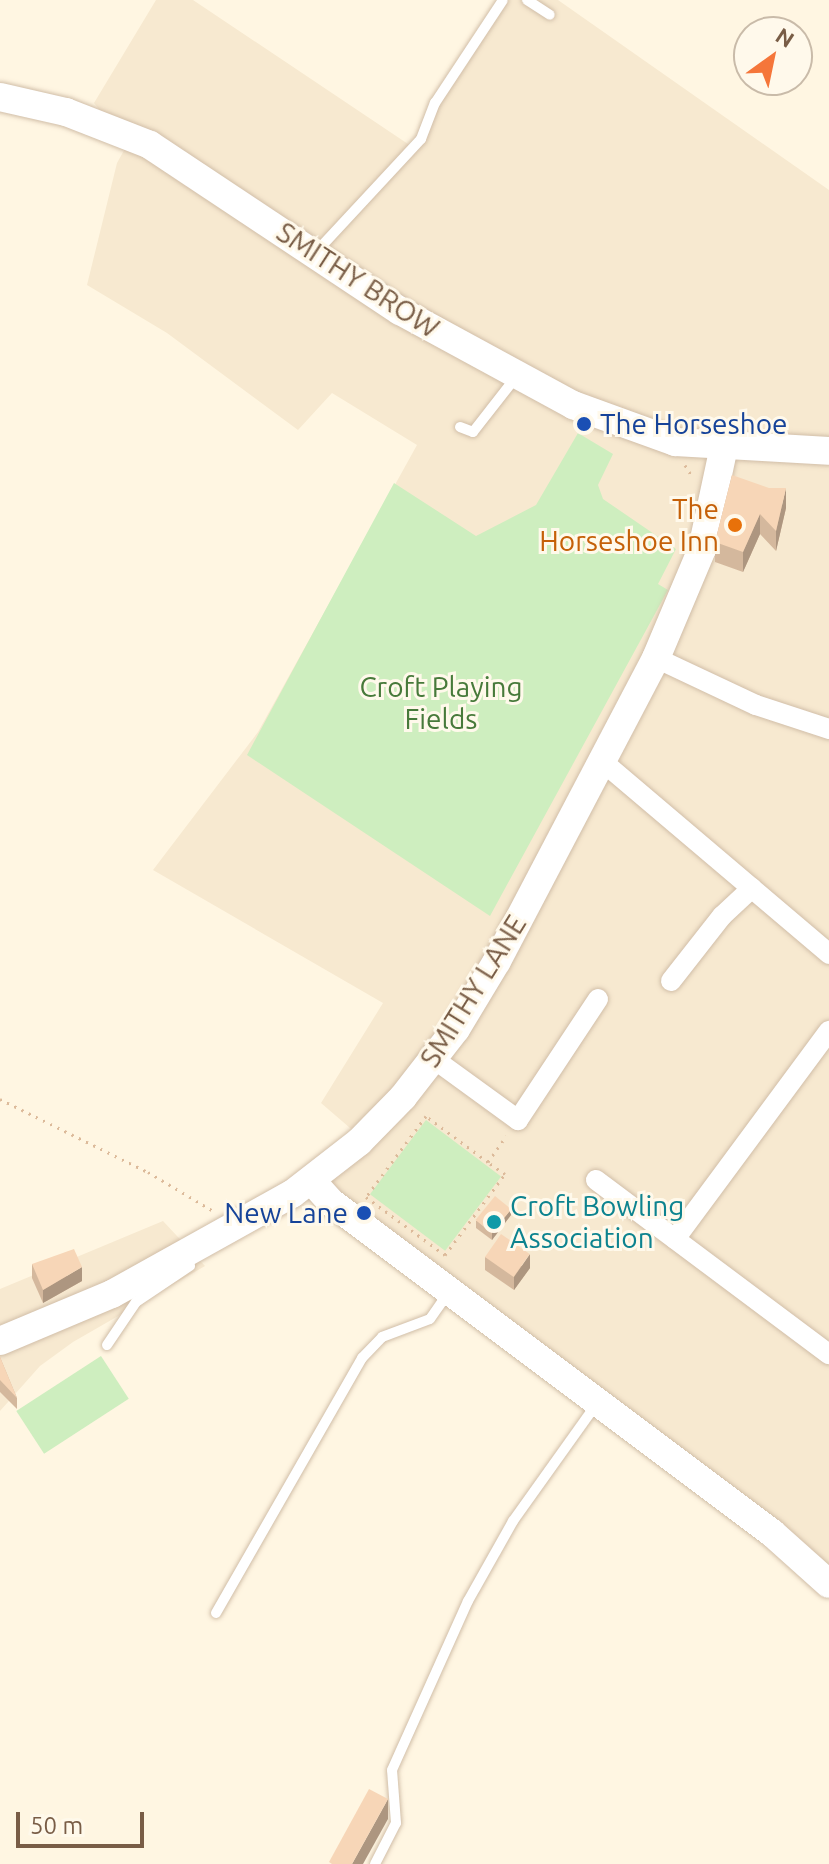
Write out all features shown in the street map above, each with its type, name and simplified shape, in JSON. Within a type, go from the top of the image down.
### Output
[{"type":"street","name":"SMITHY BROW","points":[[0,97],[66,112],[134,137],[410,317],[517,375],[636,431],[724,446],[829,451]]},
{"type":"street","name":"SMITHY LANE","points":[[0,1341],[112,1294],[311,1180],[383,1119],[434,1059],[497,961],[656,658],[695,571],[711,519],[724,446]]},
{"type":"street","points":[[656,658],[756,705],[829,729]]},
{"type":"street","points":[[603,762],[829,954]]},
{"type":"street","points":[[671,981],[686,948],[752,888]]},
{"type":"street","points":[[434,1059],[518,1120],[598,999]]},
{"type":"street","points":[[675,1239],[829,1031]]},
{"type":"street","points":[[311,1180],[332,1203],[772,1533],[829,1584]]},
{"type":"street","points":[[596,1180],[829,1354]]},
{"type":"lane","points":[[315,253],[421,139],[435,103],[503,0]]},
{"type":"lane","points":[[527,0],[550,15]]},
{"type":"lane","points":[[460,427],[473,432],[517,375]]},
{"type":"lane","points":[[107,1345],[136,1302],[219,1249],[228,1227]]},
{"type":"lane","points":[[216,1613],[362,1358],[382,1337],[430,1319],[450,1291]]},
{"type":"lane","points":[[375,1864],[396,1823],[392,1770],[468,1601],[513,1521],[598,1401]]},
{"type":"path","points":[[685,457],[685,471],[693,478]]},
{"type":"path","points":[[0,1099],[207,1203],[228,1227]]},
{"type":"path","points":[[426,1116],[488,1162],[505,1174],[445,1255],[366,1197],[426,1116]]},
{"type":"path","points":[[488,1162],[518,1120]]},
{"type":"shaded area","points":[[156,0],[193,0],[411,146],[498,0],[558,0],[829,190],[829,1584],[311,1180],[364,1140],[321,1103],[383,1003],[153,870],[258,732],[417,445],[332,393],[298,430],[167,333],[87,285],[117,163],[127,145],[94,103]]},
{"type":"shaded area","points":[[163,1221],[205,1266],[73,1342],[40,1366],[0,1411],[0,1289]]},
{"type":"green space","name":"Croft Playing Fields","points":[[578,433],[613,454],[598,485],[603,499],[676,549],[658,584],[668,590],[490,916],[247,755],[394,483],[476,536],[536,505]]},
{"type":"green space","points":[[426,1120],[501,1177],[445,1251],[370,1194]]},
{"type":"green space","points":[[101,1356],[129,1399],[44,1454],[16,1411]]},
{"type":"building","points":[[732,475],[769,488],[786,488],[776,531],[760,514],[743,552],[715,542]]},
{"type":"building","name":"Croft Bowling Association","points":[[495,1196],[511,1209],[492,1233],[475,1220]]},
{"type":"building","points":[[501,1234],[530,1254],[514,1277],[485,1257]]},
{"type":"building","points":[[74,1249],[82,1267],[43,1290],[32,1264]]},
{"type":"building","points":[[0,1357],[17,1398],[0,1380]]},
{"type":"building","points":[[369,1789],[388,1799],[352,1864],[332,1864],[329,1862]]},
{"type":"place","name":"The Horseshoe","points":[[584,424]]},
{"type":"place","name":"The Horseshoe Inn","points":[[735,525]]},
{"type":"place","name":"New Lane","points":[[364,1213]]},
{"type":"place","name":"Croft Bowling Association","points":[[494,1222]]}]
